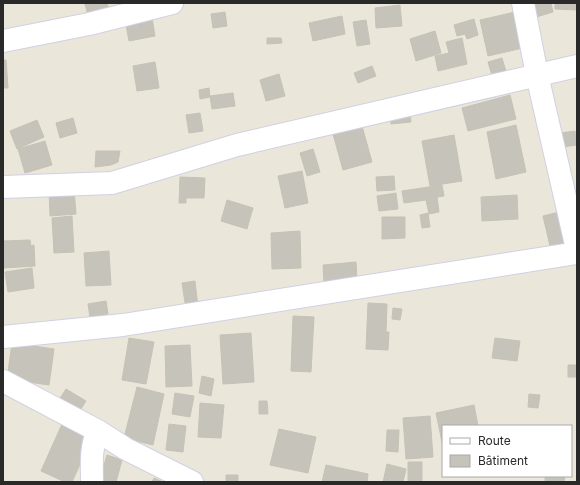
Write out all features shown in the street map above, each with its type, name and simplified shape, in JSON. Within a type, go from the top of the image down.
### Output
[{"type":"street","points":[[3,41],[90,24],[172,3]]},
{"type":"street","points":[[523,3],[537,75],[577,249]]},
{"type":"street","points":[[3,187],[112,183],[237,145],[577,66]]},
{"type":"street","points":[[3,337],[123,325],[577,253]]},
{"type":"street","points":[[3,381],[98,431],[126,449],[189,481]]},
{"type":"street","points":[[92,482],[91,456],[98,431]]},
{"type":"building","points":[[107,3],[109,9],[88,15],[85,4]]},
{"type":"building","points":[[530,3],[551,3],[553,12],[533,18]]},
{"type":"building","points":[[555,3],[577,3],[577,10],[555,9]]},
{"type":"building","points":[[400,5],[402,26],[376,28],[375,8]]},
{"type":"building","points":[[225,12],[227,26],[213,28],[211,14]]},
{"type":"building","points":[[515,12],[523,48],[488,56],[480,20]]},
{"type":"building","points":[[342,16],[345,34],[313,41],[309,23]]},
{"type":"building","points":[[152,18],[155,36],[129,41],[126,25]]},
{"type":"building","points":[[474,19],[478,35],[467,39],[465,34],[457,36],[454,25]]},
{"type":"building","points":[[141,20],[146,23],[142,27],[138,24]]},
{"type":"building","points":[[366,20],[370,44],[357,46],[353,22]]},
{"type":"building","points":[[435,31],[441,53],[416,61],[410,39]]},
{"type":"building","points":[[267,38],[281,38],[282,43],[267,44]]},
{"type":"building","points":[[462,38],[467,64],[438,71],[435,56],[449,53],[446,42]]},
{"type":"building","points":[[502,58],[507,75],[493,79],[488,62]]},
{"type":"building","points":[[3,60],[6,60],[8,88],[3,88]]},
{"type":"building","points":[[155,62],[159,88],[137,91],[133,66]]},
{"type":"building","points":[[372,66],[376,76],[358,83],[354,73]]},
{"type":"building","points":[[279,74],[285,96],[266,101],[260,80]]},
{"type":"building","points":[[209,88],[210,97],[200,99],[199,90]]},
{"type":"building","points":[[233,93],[235,106],[212,109],[210,96]]},
{"type":"building","points":[[510,95],[516,119],[468,131],[462,108]]},
{"type":"building","points":[[410,111],[411,122],[391,124],[390,113]]},
{"type":"building","points":[[200,113],[203,131],[189,133],[186,115]]},
{"type":"building","points":[[73,118],[77,133],[60,138],[56,123]]},
{"type":"building","points":[[37,120],[44,137],[17,149],[10,131]]},
{"type":"building","points":[[516,125],[526,172],[496,179],[487,132]]},
{"type":"building","points":[[362,126],[372,162],[343,170],[333,134]]},
{"type":"building","points":[[575,131],[577,145],[563,147],[561,133]]},
{"type":"building","points":[[454,135],[462,181],[430,186],[422,141]]},
{"type":"building","points":[[45,141],[52,165],[25,173],[18,149]]},
{"type":"building","points":[[313,149],[320,172],[307,176],[300,153]]},
{"type":"building","points":[[96,151],[120,151],[118,162],[111,165],[95,167]]},
{"type":"building","points":[[302,171],[308,203],[285,208],[278,176]]},
{"type":"building","points":[[394,176],[395,190],[377,191],[376,177]]},
{"type":"building","points":[[180,177],[205,178],[204,198],[186,198],[186,203],[179,203]]},
{"type":"building","points":[[442,185],[444,196],[437,197],[439,212],[429,214],[426,200],[404,203],[402,191]]},
{"type":"building","points":[[74,189],[76,214],[50,216],[49,191]]},
{"type":"building","points":[[396,193],[398,209],[379,211],[377,196]]},
{"type":"building","points":[[517,195],[518,219],[482,221],[481,197]]},
{"type":"building","points":[[227,200],[253,208],[247,229],[221,221]]},
{"type":"building","points":[[559,212],[567,243],[550,246],[543,216]]},
{"type":"building","points":[[428,213],[430,227],[422,228],[420,215]]},
{"type":"building","points":[[72,216],[74,252],[54,253],[52,218]]},
{"type":"building","points":[[382,217],[405,217],[405,238],[382,239]]},
{"type":"building","points":[[300,231],[301,268],[272,269],[271,233]]},
{"type":"building","points":[[30,240],[31,246],[34,245],[35,266],[4,268],[3,241]]},
{"type":"building","points":[[109,251],[111,285],[86,286],[84,253]]},
{"type":"building","points":[[356,262],[357,281],[324,283],[323,265]]},
{"type":"building","points":[[32,268],[34,288],[8,292],[5,272]]},
{"type":"building","points":[[195,281],[198,307],[186,309],[182,283]]},
{"type":"building","points":[[106,301],[108,314],[90,318],[88,304]]},
{"type":"building","points":[[368,303],[387,304],[386,332],[389,332],[388,350],[366,349]]},
{"type":"building","points":[[393,308],[402,309],[400,320],[392,319]]},
{"type":"building","points":[[293,316],[314,317],[311,372],[291,371]]},
{"type":"building","points":[[251,333],[254,382],[223,384],[220,335]]},
{"type":"building","points":[[129,338],[154,342],[146,384],[122,380]]},
{"type":"building","points":[[495,338],[520,341],[517,361],[492,358]]},
{"type":"building","points":[[12,343],[54,349],[49,385],[7,379]]},
{"type":"building","points":[[190,345],[192,386],[166,387],[165,346]]},
{"type":"building","points":[[568,365],[577,365],[577,377],[568,377]]},
{"type":"building","points":[[202,376],[214,379],[211,396],[199,393]]},
{"type":"building","points":[[137,387],[164,394],[153,445],[124,438]]},
{"type":"building","points":[[66,389],[86,401],[79,412],[59,400]]},
{"type":"building","points":[[175,393],[194,396],[190,417],[172,414]]},
{"type":"building","points":[[529,394],[540,395],[538,408],[528,407]]},
{"type":"building","points":[[259,401],[267,401],[268,414],[259,414]]},
{"type":"building","points":[[200,403],[224,405],[221,438],[198,437]]},
{"type":"building","points":[[474,405],[478,425],[442,425],[442,442],[436,413]]},
{"type":"building","points":[[430,416],[433,457],[406,459],[403,418]]},
{"type":"building","points":[[62,424],[92,438],[72,482],[65,482],[41,471]]},
{"type":"building","points":[[169,424],[186,426],[183,452],[166,450]]},
{"type":"building","points":[[279,429],[316,437],[308,473],[270,465]]},
{"type":"building","points":[[387,430],[399,430],[398,452],[386,451]]},
{"type":"building","points":[[107,455],[122,460],[116,482],[99,482]]},
{"type":"building","points":[[408,462],[422,462],[422,482],[408,482]]},
{"type":"building","points":[[387,464],[406,469],[403,482],[383,482]]},
{"type":"building","points":[[326,465],[368,474],[367,482],[322,482]]},
{"type":"building","points":[[226,475],[238,475],[238,482],[226,482]]},
{"type":"building","points":[[545,477],[565,477],[564,482],[545,482]]},
{"type":"building","points":[[154,478],[163,482],[152,482]]}]
